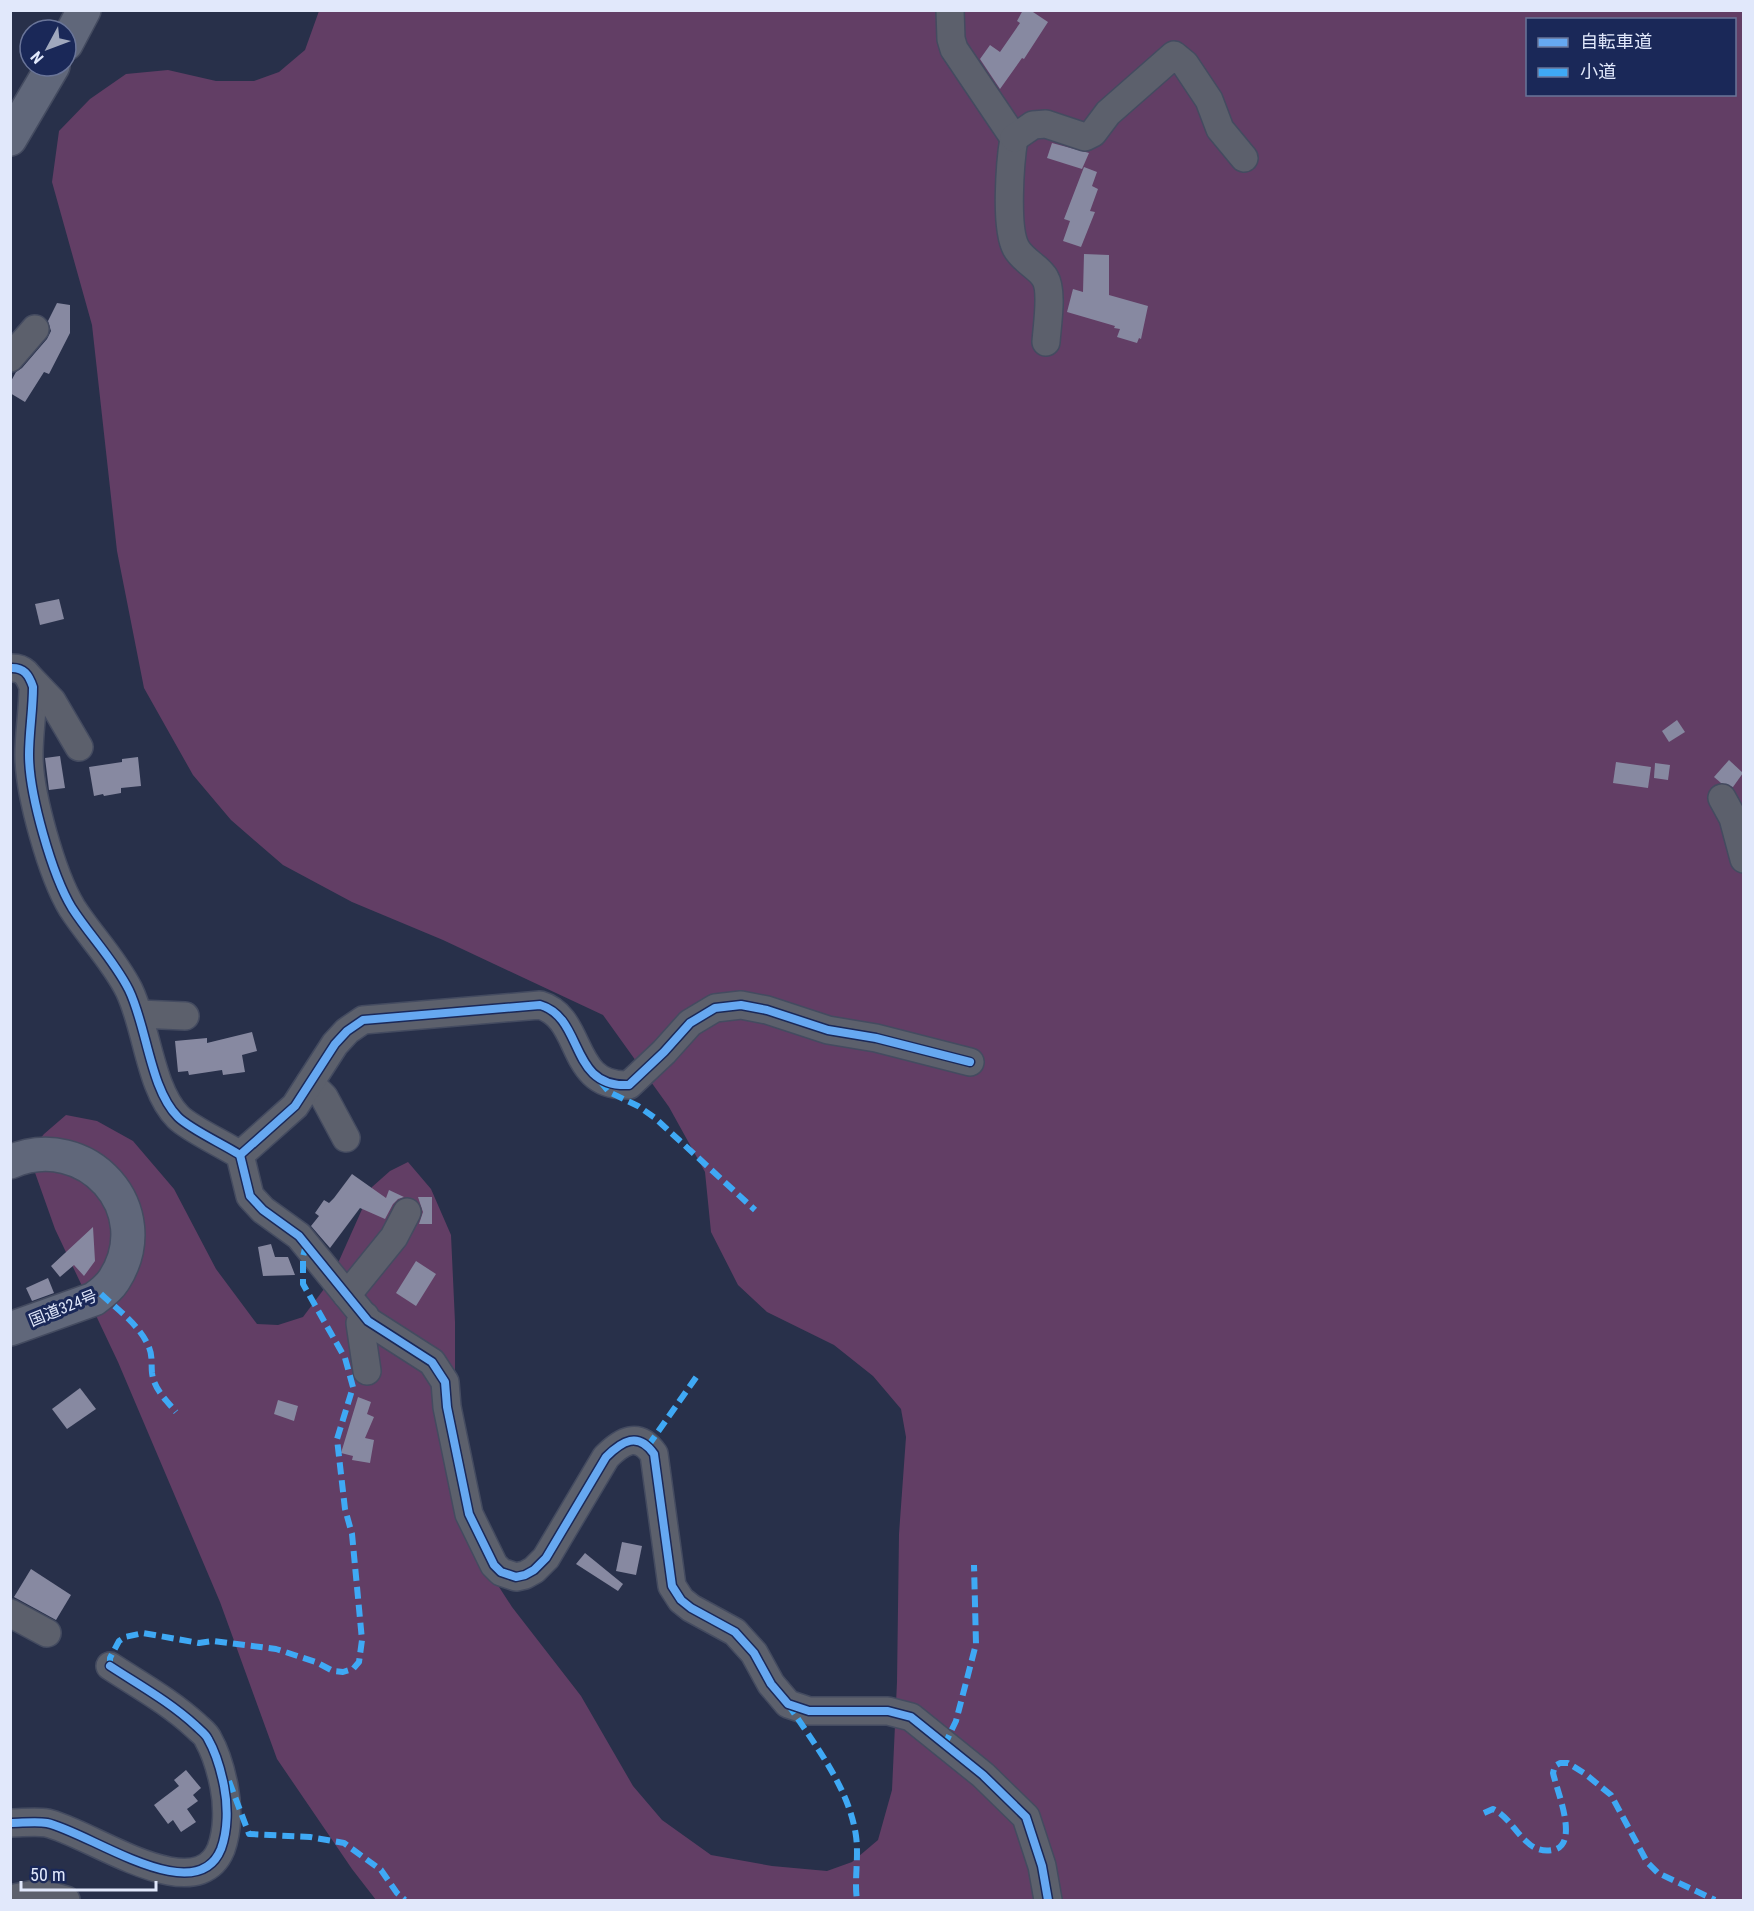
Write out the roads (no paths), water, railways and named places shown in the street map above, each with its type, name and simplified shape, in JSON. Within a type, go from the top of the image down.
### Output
[{"type":"highway","points":[[10,139],[46,78]]},
{"type":"highway","name":"国道324号","points":[[10,1162],[55,1153],[83,1162],[107,1179],[116,1192],[123,1206],[128,1233],[119,1269],[114,1281],[104,1292],[94,1299],[10,1329]]},
{"type":"street","points":[[950,10],[951,39],[954,49],[1014,138],[1011,163],[1011,235],[1016,249],[1045,277],[1049,290],[1046,342]]},
{"type":"street","points":[[1014,138],[1033,125],[1046,124],[1085,137],[1093,133],[1108,113],[1174,55],[1185,64],[1209,100],[1220,129],[1244,158]]},
{"type":"street","points":[[10,358],[35,329]]},
{"type":"street","points":[[20,673],[52,700],[79,747]]},
{"type":"street","points":[[20,673],[33,687],[29,756],[39,820],[59,879],[73,909],[120,973],[139,1014],[157,1078],[171,1109],[179,1118],[240,1155],[250,1196],[263,1210],[299,1236],[368,1321],[432,1362],[445,1382],[447,1407],[470,1514],[488,1556],[501,1572],[516,1577],[525,1575],[546,1558],[606,1457],[620,1443],[633,1441],[648,1446],[654,1454],[667,1564],[672,1586],[681,1600],[704,1616],[735,1632],[754,1653],[771,1684],[788,1704],[809,1711],[860,1713],[888,1711],[911,1717],[983,1774],[1026,1817],[1042,1866],[1048,1900]]},
{"type":"street","points":[[1722,798],[1733,818],[1743,860]]},
{"type":"street","points":[[240,1155],[295,1106],[335,1044],[347,1031],[363,1020],[540,1005],[551,1008],[559,1015],[590,1071],[600,1081],[615,1086],[629,1085],[664,1052],[690,1023],[715,1008],[741,1005],[767,1010],[828,1030],[876,1038],[970,1062]]},
{"type":"street","points":[[139,1014],[185,1016]]},
{"type":"street","points":[[310,1083],[324,1097],[346,1138]]},
{"type":"street","points":[[347,1294],[394,1237],[407,1212]]},
{"type":"street","points":[[365,1316],[360,1323],[367,1371]]},
{"type":"street","points":[[10,1613],[47,1633]]},
{"type":"street","points":[[10,1823],[46,1823],[151,1869],[176,1875],[191,1875],[205,1870],[217,1859],[224,1841],[227,1818],[225,1791],[208,1737],[180,1711],[110,1666]]},
{"type":"street","points":[[10,1899],[40,1893],[66,1900]]}]
